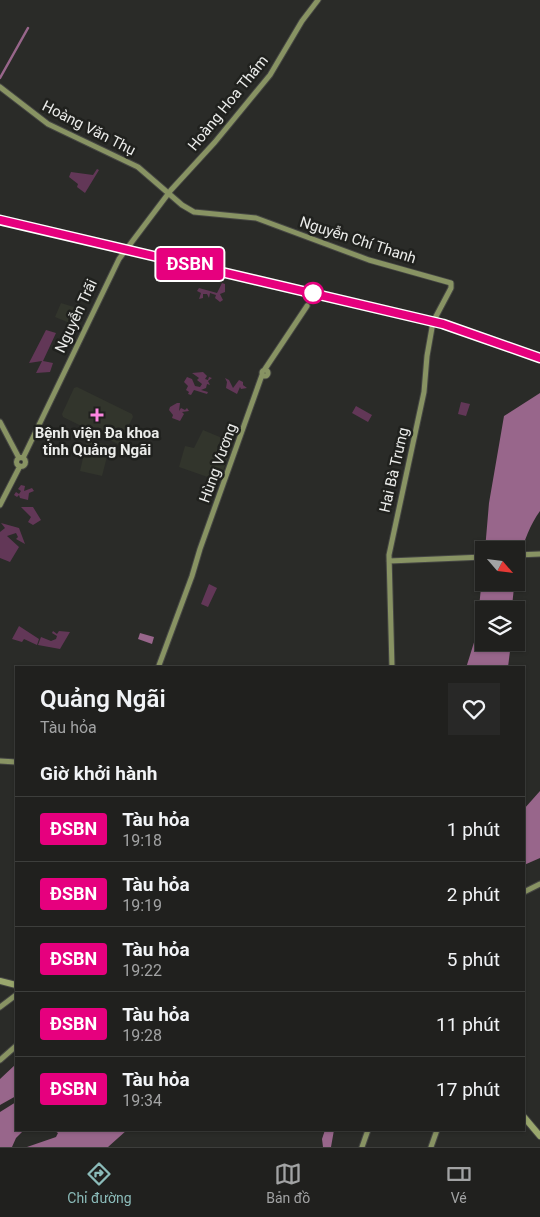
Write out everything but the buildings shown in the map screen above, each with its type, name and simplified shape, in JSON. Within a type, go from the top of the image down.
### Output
[{"type":"highway","points":[[0,979],[15,984]]},
{"type":"highway","points":[[525,1120],[540,1138]]},
{"type":"main road","name":"Hoàng Hoa Thám","points":[[168,192],[245,105],[276,65],[297,26],[316,0]]},
{"type":"main road","name":"Hoàng Văn Thụ","points":[[0,87],[48,124],[133,164],[182,205],[197,213],[256,218]]},
{"type":"main road","name":"Nguyễn Trãi","points":[[0,505],[119,259],[168,192]]},
{"type":"main road","name":"Nguyễn Chí Thanh","points":[[256,218],[369,260],[452,284]]},
{"type":"main road","name":"Hai Bà Trưng","points":[[392,666],[389,559],[424,392],[433,322],[452,284]]},
{"type":"main road","name":"Hùng Vương","points":[[157,666],[265,373],[307,306]]},
{"type":"main road","points":[[0,422],[20,461]]},
{"type":"main road","points":[[525,554],[540,553]]},
{"type":"main road","points":[[389,559],[475,556]]},
{"type":"main road","points":[[0,761],[15,762]]},
{"type":"main road","points":[[525,892],[540,885]]},
{"type":"main road","points":[[0,1007],[15,996]]},
{"type":"main road","points":[[0,1062],[15,1049]]},
{"type":"main road","points":[[361,1147],[366,1131]]},
{"type":"main road","points":[[431,1147],[437,1131]]},
{"type":"shaded area","points":[[97,169],[99,170],[85,193],[69,177],[71,172],[93,175]]},
{"type":"shaded area","points":[[222,283],[225,284],[225,292],[220,294],[223,300],[220,302],[215,298],[216,295],[210,293],[209,298],[207,294],[203,294],[203,298],[199,299],[201,293],[197,291],[199,288],[217,293]]},
{"type":"shaded area","points":[[61,303],[74,307],[72,324],[55,317]]},
{"type":"shaded area","points":[[46,330],[56,333],[43,361],[53,363],[50,372],[36,373],[42,361],[29,363]]},
{"type":"shaded area","points":[[203,372],[207,376],[205,379],[212,378],[208,381],[210,385],[207,384],[206,388],[201,390],[208,392],[207,394],[194,390],[191,395],[188,394],[189,392],[186,390],[188,386],[184,382],[187,377],[192,379],[195,386],[200,387],[202,384],[197,380],[199,378],[192,373]]},
{"type":"shaded area","points":[[225,378],[229,380],[233,388],[239,380],[247,388],[241,389],[240,387],[237,394],[226,388],[227,382]]},
{"type":"shaded area","name":"Bệnh viện Đa khoa tỉnh Quảng Ngãi","points":[[77,387],[132,414],[133,417],[120,443],[118,444],[63,417],[62,414],[74,388]]},
{"type":"shaded area","points":[[540,393],[540,511],[525,541],[486,541],[489,503],[504,416]]},
{"type":"shaded area","points":[[461,402],[470,404],[466,416],[458,414]]},
{"type":"shaded area","points":[[180,403],[179,411],[181,408],[185,410],[187,408],[189,411],[182,412],[184,414],[180,421],[172,418],[173,415],[169,410],[170,407]]},
{"type":"shaded area","points":[[356,406],[372,415],[368,422],[352,413]]},
{"type":"shaded area","points":[[203,430],[234,443],[219,481],[179,467],[185,446],[194,448]]},
{"type":"shaded area","points":[[87,441],[110,445],[102,476],[80,471]]},
{"type":"shaded area","points":[[400,446],[404,447],[400,466],[392,461]]},
{"type":"shaded area","points":[[21,485],[25,486],[24,491],[32,488],[34,491],[29,493],[28,500],[20,498],[19,495],[17,497],[14,495],[16,492],[19,494],[21,491],[18,489]]},
{"type":"shaded area","points":[[21,507],[33,507],[41,520],[33,525],[28,522],[31,517]]},
{"type":"shaded area","points":[[1,523],[19,528],[25,544],[16,539],[18,537],[16,533],[7,536],[19,547],[10,562],[0,558],[0,532],[5,528]]},
{"type":"shaded area","points":[[209,584],[217,588],[208,607],[201,604]]},
{"type":"shaded area","points":[[481,591],[514,591],[513,601],[480,601]]},
{"type":"shaded area","points":[[19,626],[39,639],[37,645],[24,639],[22,642],[12,639]]},
{"type":"shaded area","points":[[53,631],[57,634],[59,631],[70,632],[60,649],[38,645],[41,637],[51,641],[56,639],[57,636],[52,633]]},
{"type":"shaded area","points":[[140,633],[154,637],[152,644],[138,639]]},
{"type":"shaded area","points":[[475,639],[475,651],[510,651],[508,666],[467,666]]},
{"type":"shaded area","points":[[540,791],[540,858],[525,865],[525,808]]},
{"type":"shaded area","points":[[15,1065],[15,1097],[0,1105],[0,1079]]},
{"type":"shaded area","points":[[15,1103],[15,1131],[23,1131],[16,1138],[12,1147],[0,1147],[0,1112]]},
{"type":"shaded area","points":[[55,1131],[126,1131],[108,1147],[27,1147],[56,1137],[58,1133]]},
{"type":"shaded area","points":[[325,1131],[334,1131],[331,1147],[323,1147],[322,1139]]},
{"type":"waterway","points":[[0,78],[28,28]]},
{"type":"railway","points":[[0,221],[443,324],[540,358]]},
{"type":"train","name":"ĐSBN","points":[[0,220],[463,329],[540,358]]},
{"type":"place","name":"Bệnh viện Đa khoa tỉnh Quảng Ngãi","points":[[97,415]]}]
